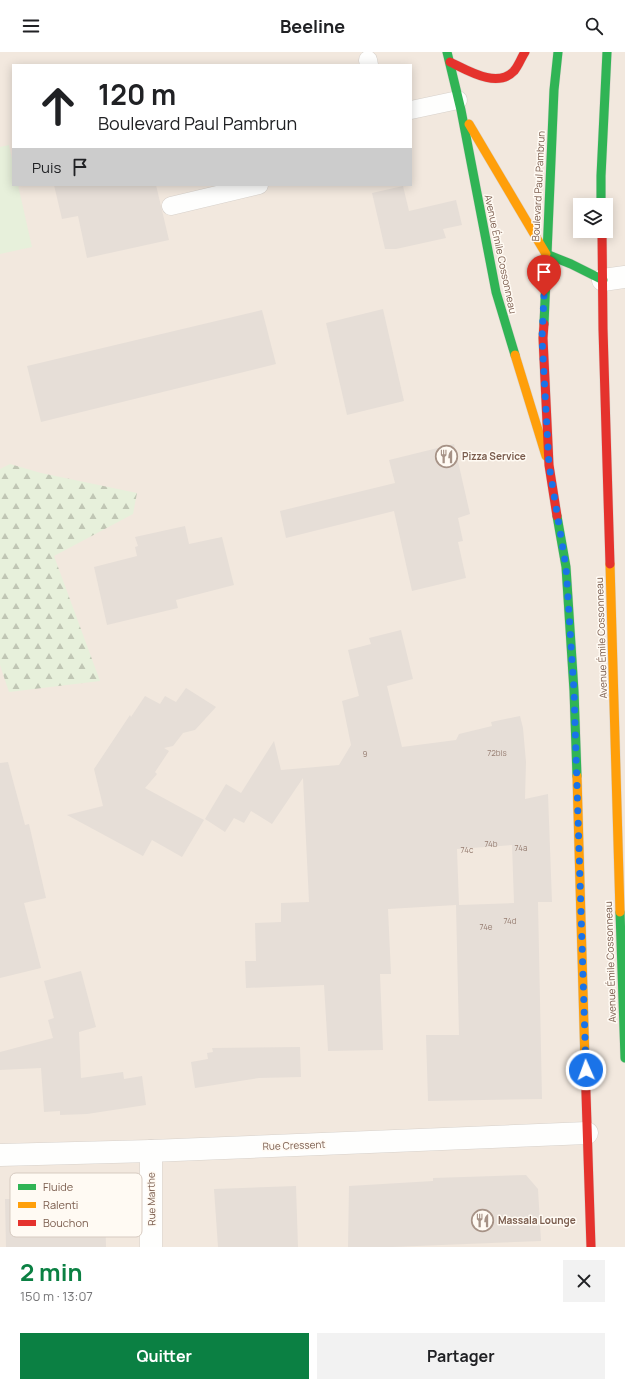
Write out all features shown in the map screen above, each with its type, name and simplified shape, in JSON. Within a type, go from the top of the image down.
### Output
[{"type":"main road","name":"Avenue Émile Cossonneau","points":[[447,52],[460,105],[496,292],[533,417],[549,465],[566,567],[574,691],[591,1247]]},
{"type":"main road","points":[[450,62],[476,74],[495,79],[512,72],[525,52]]},
{"type":"main road","name":"Boulevard Paul Pambrun","points":[[549,465],[542,338],[554,90],[558,52]]},
{"type":"main road","points":[[602,198],[601,176],[607,52]]},
{"type":"main road","points":[[460,105],[546,254],[571,264],[603,280],[602,238]]},
{"type":"main road","name":"Avenue Émile Cossonneau","points":[[603,280],[625,1058]]},
{"type":"street","points":[[603,280],[625,277]]},
{"type":"street","name":"Rue Cressent","points":[[0,1153],[151,1150],[587,1133]]},
{"type":"street","name":"Rue Marthe","points":[[151,1150],[151,1247]]},
{"type":"lane","points":[[412,110],[460,105]]},
{"type":"lane","points":[[171,206],[255,186]]},
{"type":"shaded area","points":[[0,52],[625,52],[625,1247],[0,1247]]},
{"type":"green space","points":[[9,145],[12,159],[12,186],[18,186],[32,247],[0,254],[0,147]]},
{"type":"green space","points":[[10,464],[41,473],[137,493],[133,514],[54,556],[100,681],[9,692],[0,665],[0,469]]},
{"type":"building","points":[[54,186],[156,186],[169,240],[87,258],[78,216],[62,219]]},
{"type":"building","points":[[403,186],[409,211],[456,200],[462,225],[443,229],[446,238],[396,249],[385,249],[372,193]]},
{"type":"building","points":[[383,309],[404,401],[347,415],[326,323]]},
{"type":"building","points":[[262,310],[276,364],[41,422],[27,366]]},
{"type":"building","points":[[454,444],[470,514],[458,518],[463,541],[458,542],[466,578],[412,591],[394,511],[286,538],[280,511],[395,483],[389,460]]},
{"type":"building","points":[[185,526],[189,544],[222,537],[234,585],[176,600],[178,608],[107,625],[94,567],[137,556],[135,547],[138,546],[135,537]]},
{"type":"building","points":[[401,630],[413,679],[387,686],[402,747],[456,740],[459,734],[492,726],[491,722],[520,716],[523,728],[526,762],[525,799],[548,794],[552,902],[538,902],[542,1099],[428,1101],[426,1035],[459,1035],[456,905],[388,909],[391,974],[380,974],[383,1050],[328,1051],[324,985],[246,988],[245,961],[256,961],[255,923],[281,922],[281,903],[309,902],[303,778],[272,824],[251,811],[244,823],[234,818],[225,832],[205,819],[226,784],[241,793],[274,741],[281,770],[339,765],[351,745],[342,701],[359,696],[348,650],[371,644],[369,638]],"holes":[[[512,845],[514,903],[459,905],[457,849]]]},
{"type":"building","points":[[186,688],[216,707],[195,730],[183,733],[173,746],[164,748],[169,751],[155,772],[157,774],[145,788],[204,820],[182,857],[152,840],[143,856],[67,815],[103,806],[94,769],[130,715],[131,717],[145,696],[160,704],[165,696],[176,702]]},
{"type":"building","points":[[8,762],[25,825],[29,824],[46,898],[24,903],[41,968],[0,978],[0,763]]},
{"type":"building","points":[[81,971],[96,1027],[79,1032],[81,1078],[123,1072],[124,1079],[142,1076],[146,1105],[87,1114],[60,1115],[60,1111],[44,1112],[41,1068],[0,1070],[0,1052],[53,1038],[48,1020],[54,1018],[44,981]]},
{"type":"building","points":[[300,1047],[301,1077],[259,1078],[195,1088],[191,1062],[208,1059],[207,1053],[213,1052],[212,1048]]},
{"type":"building","points":[[526,1175],[538,1189],[541,1241],[392,1247],[348,1247],[349,1186],[433,1181],[433,1178]]},
{"type":"building","points":[[296,1186],[298,1247],[218,1247],[214,1189]]},
{"type":"building","points":[[5,1199],[10,1199],[10,1237],[106,1237],[106,1247],[6,1247]]},
{"type":"traffic: fast","points":[[447,52],[461,110],[496,292],[515,355]]},
{"type":"traffic: fast","points":[[544,324],[554,90],[558,52]]},
{"type":"traffic: fast","points":[[601,198],[607,52]]},
{"type":"traffic: fast","points":[[546,254],[571,264],[603,280]]},
{"type":"traffic: fast","points":[[557,516],[566,567],[574,691],[577,776]]},
{"type":"traffic: fast","points":[[620,912],[625,1058]]},
{"type":"traffic: slow","points":[[469,124],[546,254]]},
{"type":"traffic: slow","points":[[515,355],[546,456]]},
{"type":"traffic: slow","points":[[610,564],[620,912]]},
{"type":"traffic: slow","points":[[577,776],[585,1063]]},
{"type":"traffic: jam","points":[[450,62],[482,76],[499,78],[507,76],[514,71],[525,52]]},
{"type":"traffic: jam","points":[[602,238],[603,329],[610,564]]},
{"type":"traffic: jam","points":[[544,324],[543,338],[549,465],[557,516]]},
{"type":"traffic: jam","points":[[585,1063],[591,1247]]},
{"type":"place","name":"Pizza Service","points":[[447,456]]},
{"type":"place","name":"Massala Lounge","points":[[482,1220]]},
{"type":"route","points":[[544,296],[542,338],[549,465],[566,567],[574,691],[586,1070]]}]
